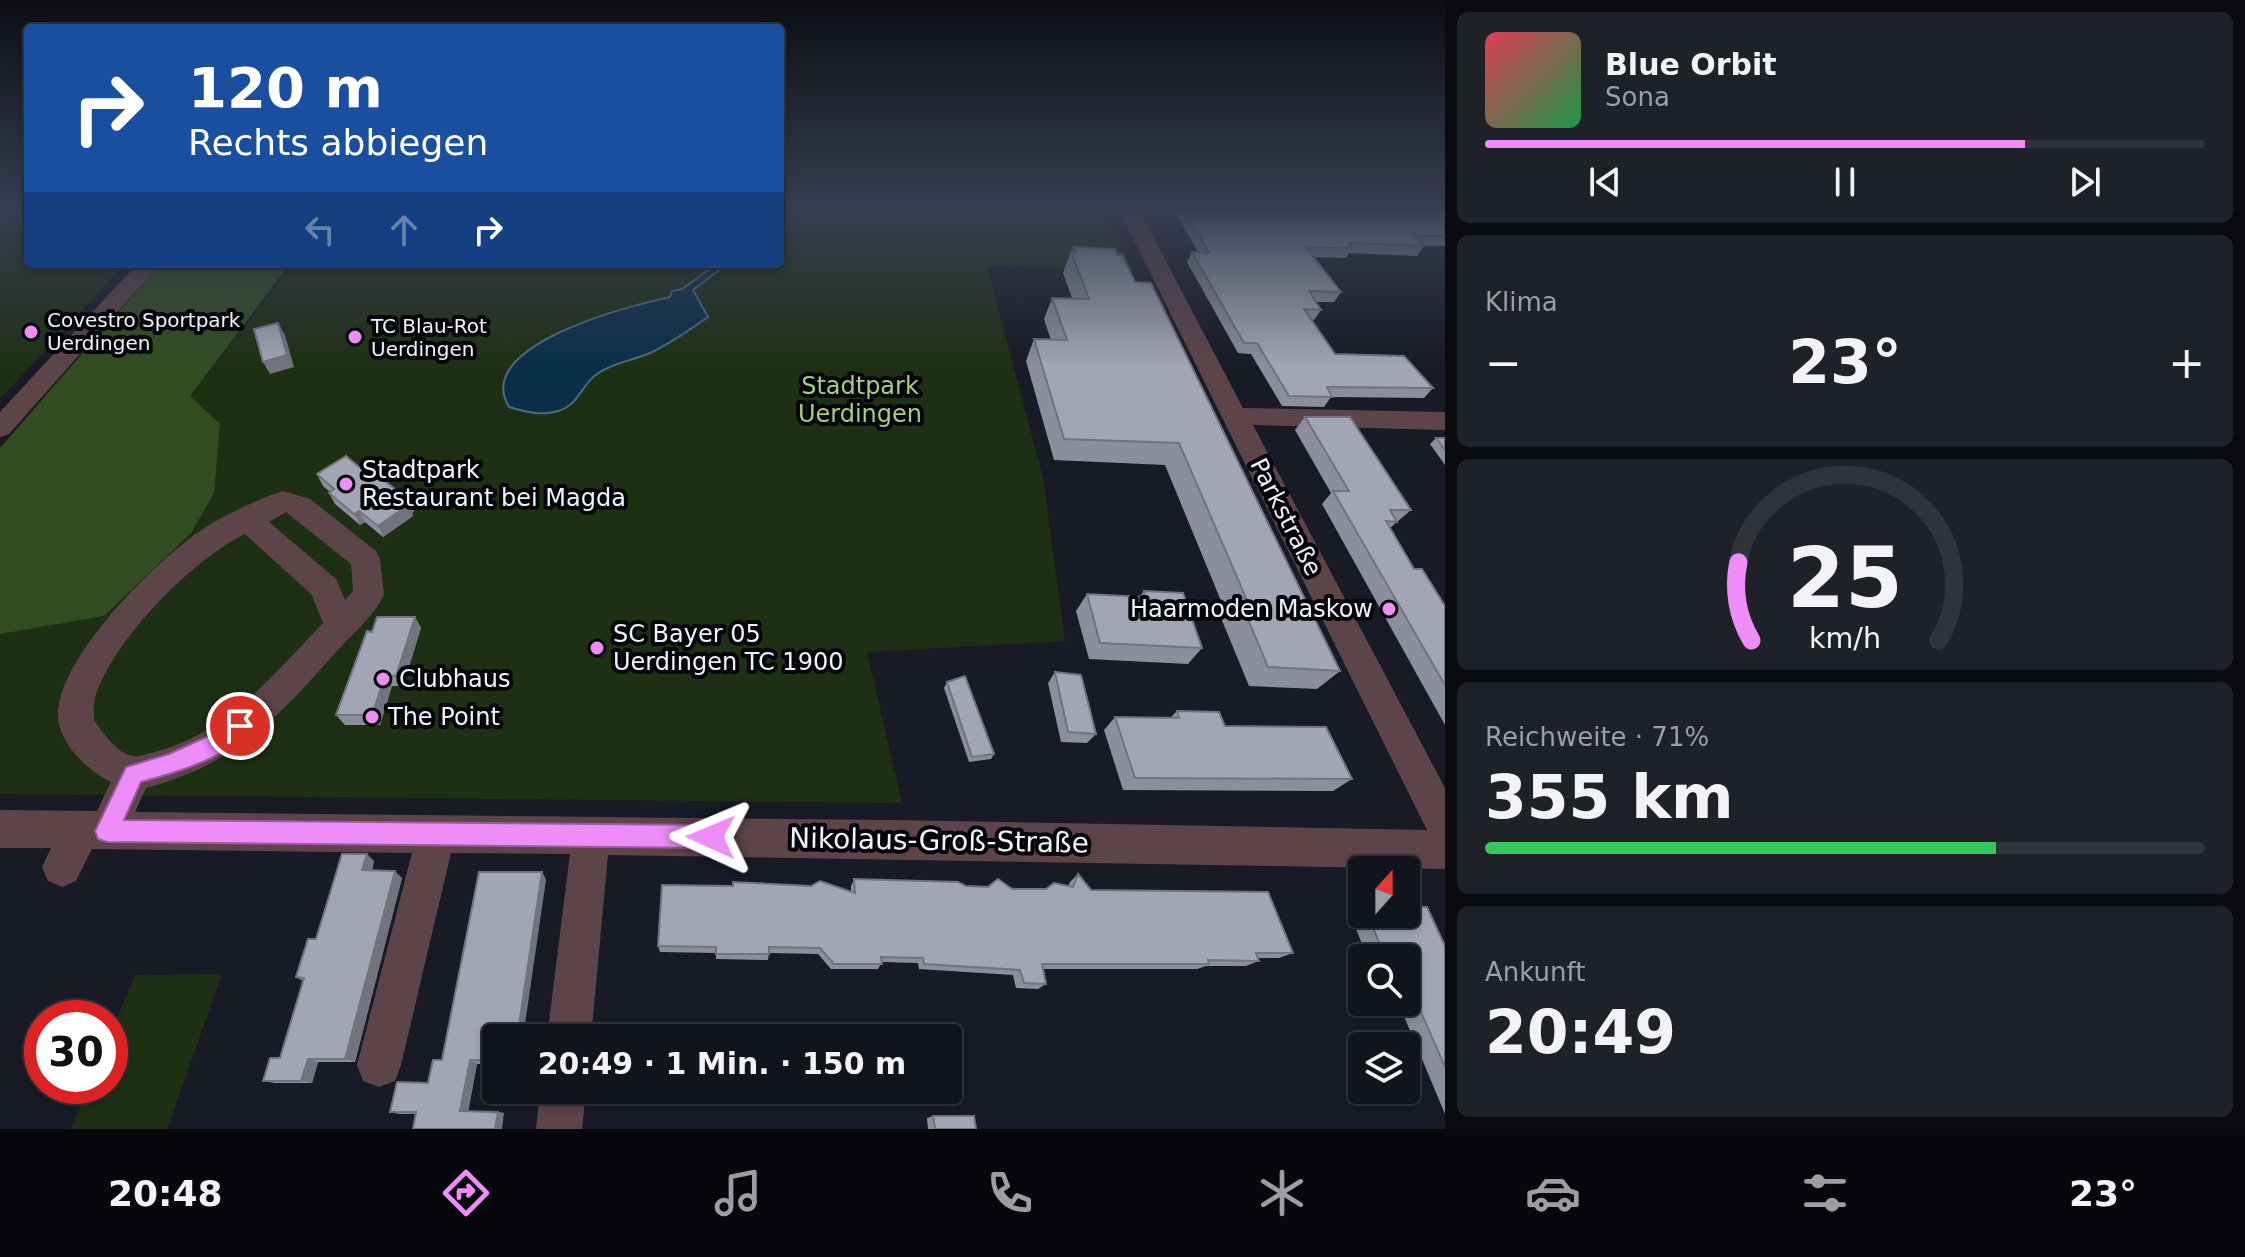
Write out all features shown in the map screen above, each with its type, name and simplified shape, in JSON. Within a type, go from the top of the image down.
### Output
[{"type":"street","name":"Parkstraße","points":[[1155,261],[1445,827]]},
{"type":"street","points":[[0,428],[145,268]]},
{"type":"street","points":[[1234,416],[1445,421]]},
{"type":"street","points":[[283,501],[300,506],[365,559],[369,595],[273,698],[223,740],[172,764],[134,774],[109,763],[89,743],[76,723],[78,695],[113,631],[147,595],[211,538],[248,520],[283,501]]},
{"type":"street","points":[[248,520],[325,588],[335,615],[344,623]]},
{"type":"street","points":[[62,867],[94,831],[134,774]]},
{"type":"street","name":"Nikolaus-Groß-Straße","points":[[0,829],[591,835],[1445,850]]},
{"type":"street","points":[[379,1065],[436,834]]},
{"type":"street","points":[[571,1024],[591,835]]},
{"type":"street","points":[[559,1129],[562,1104]]},
{"type":"green space","name":"Covestro Sportpark Uerdingen","points":[[0,261],[24,261],[24,268],[121,268],[0,399]]},
{"type":"green space","name":"Stadtpark Uerdingen","points":[[784,261],[1128,261],[1133,270],[987,266],[1043,478],[1065,641],[867,652],[902,803],[0,794],[0,634],[104,616],[190,396],[290,268],[711,268],[682,289],[672,291],[670,297],[575,325],[557,336],[545,414],[563,411],[580,396],[587,381],[615,363],[648,354],[708,317],[693,290],[722,268],[784,268]]},
{"type":"green space","points":[[157,268],[287,268],[190,396],[220,424],[214,493],[191,533],[104,616],[0,634],[0,448]]},
{"type":"green space","points":[[222,974],[167,1129],[71,1129],[81,1104],[128,1104],[128,1000],[125,1000],[135,975]]},
{"type":"water","points":[[711,268],[722,268],[693,290],[708,317],[694,327],[643,356],[597,374],[565,408],[540,413],[509,407],[503,385],[513,365],[533,347],[592,319],[670,297],[672,291],[682,289]]},
{"type":"building","points":[[1075,261],[1125,261],[1135,282],[1151,283],[1340,671],[1268,667],[1239,598],[1246,598],[1179,443],[1064,439],[1034,339],[1067,340],[1052,298],[1089,299]]},
{"type":"building","points":[[1197,261],[1317,261],[1341,292],[1309,291],[1321,310],[1304,309],[1335,354],[1404,356],[1433,388],[1327,387],[1332,397],[1289,396],[1257,343],[1244,343]]},
{"type":"building","points":[[278,323],[287,355],[263,362],[254,329]]},
{"type":"building","points":[[1305,417],[1350,417],[1411,510],[1390,510],[1397,522],[1386,521],[1414,569],[1422,569],[1445,606],[1445,685],[1333,491],[1349,491]]},
{"type":"building","points":[[1436,438],[1445,438],[1445,450]]},
{"type":"building","points":[[346,456],[364,471],[368,468],[409,500],[405,503],[408,505],[378,526],[359,511],[354,514],[329,493],[334,489],[317,474]]},
{"type":"building","points":[[1144,591],[1183,593],[1202,648],[1100,643],[1087,594],[1145,597]]},
{"type":"building","points":[[377,617],[415,617],[396,676],[385,676],[372,715],[336,715],[367,631],[372,632]]},
{"type":"building","points":[[1055,672],[1081,675],[1096,734],[1068,732]]},
{"type":"building","points":[[965,676],[994,754],[972,757],[947,682]]},
{"type":"building","points":[[1177,711],[1219,712],[1225,726],[1326,727],[1352,779],[1135,778],[1115,717],[1179,718]]},
{"type":"building","points":[[342,854],[367,854],[362,870],[395,871],[345,1059],[308,1059],[301,1081],[263,1081],[270,1058],[280,1058],[304,978],[296,977],[308,939],[316,939]]},
{"type":"building","points":[[479,872],[542,872],[519,1024],[482,1024],[482,1060],[470,1060],[460,1111],[498,1112],[495,1129],[413,1129],[416,1112],[390,1112],[397,1082],[428,1083],[433,1060],[442,1060]]},
{"type":"building","points":[[1078,874],[1091,890],[1268,892],[1293,953],[1256,953],[1259,961],[1208,960],[1209,964],[1042,964],[1046,984],[1024,983],[1020,970],[924,964],[923,958],[881,957],[882,964],[834,964],[820,948],[769,947],[769,954],[716,954],[716,947],[658,946],[662,885],[733,886],[733,882],[811,886],[820,881],[855,893],[854,879],[958,882],[966,886],[988,887],[998,879],[1012,889],[1046,889],[1054,883],[1073,887]]},
{"type":"building","points":[[1420,907],[1427,907],[1445,946],[1445,1067],[1420,1010],[1420,944],[1380,944],[1373,928],[1420,928]]},
{"type":"building","points":[[933,1116],[974,1116],[976,1129],[935,1129]]},
{"type":"place","name":"Covestro Sportpark Uerdingen","points":[[31,332]]},
{"type":"place","name":"TC Blau-Rot Uerdingen","points":[[355,337]]},
{"type":"place","name":"Stadtpark Restaurant bei Magda","points":[[346,484]]},
{"type":"place","name":"Haarmoden Maskow","points":[[1389,609]]},
{"type":"place","name":"SC Bayer 05 Uerdingen TC 1900","points":[[597,648]]},
{"type":"place","name":"Clubhaus","points":[[383,679]]},
{"type":"place","name":"The Point","points":[[372,717]]},
{"type":"route","points":[[240,726],[223,740],[172,764],[134,774],[107,831],[711,837]]}]
